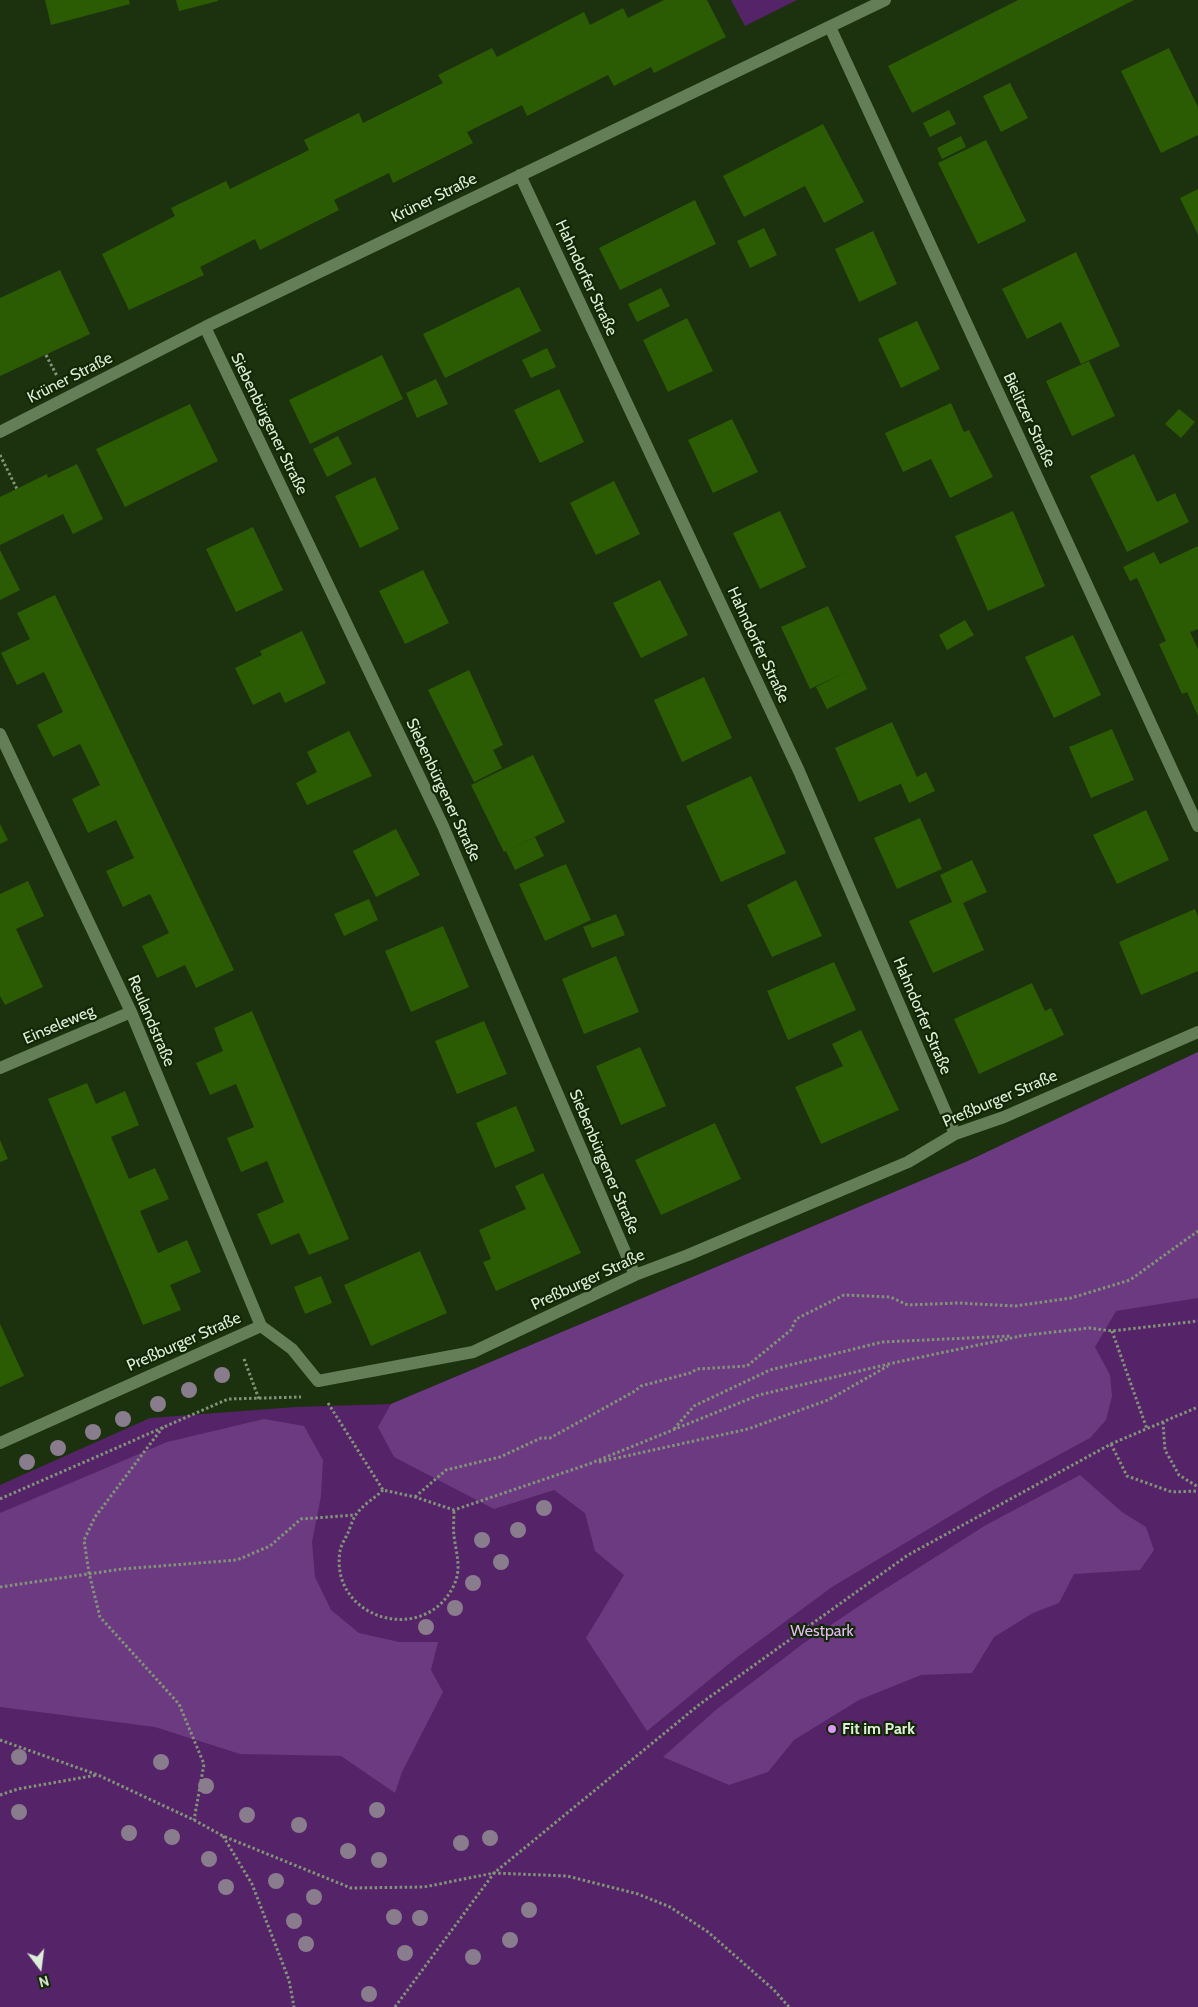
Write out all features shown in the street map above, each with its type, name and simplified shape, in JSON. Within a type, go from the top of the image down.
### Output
[{"type":"street","name":"Krüner Straße","points":[[0,432],[205,327],[885,0]]},
{"type":"street","name":"Bielitzer Straße","points":[[830,27],[1198,826]]},
{"type":"street","name":"Hahndorfer Straße","points":[[520,175],[799,771],[955,1134]]},
{"type":"street","name":"Siebenbürgener Straße","points":[[205,327],[443,826],[635,1274]]},
{"type":"street","name":"Reulandstraße","points":[[0,734],[131,1012],[261,1326]]},
{"type":"street","name":"Einseleweg","points":[[0,1068],[131,1012]]},
{"type":"street","name":"Preßburger Straße","points":[[0,1442],[261,1326],[292,1349],[318,1381],[473,1352],[635,1274],[688,1255],[908,1162],[955,1134],[1004,1117],[1198,1032]]},
{"type":"path","points":[[0,454],[17,489]]},
{"type":"path","points":[[415,1497],[446,1470],[500,1457],[541,1438],[550,1438],[641,1386],[690,1373],[697,1369],[747,1366],[791,1330],[796,1319],[844,1295],[890,1297],[908,1305],[958,1303],[1015,1306],[1071,1298],[1130,1280],[1198,1231]]},
{"type":"path","points":[[674,1430],[694,1406],[770,1370],[882,1342],[1021,1336],[1089,1328],[1112,1331],[1198,1321]]},
{"type":"path","points":[[1112,1331],[1147,1429]]},
{"type":"path","points":[[332,1411],[383,1490],[415,1497],[454,1510],[589,1464],[759,1395],[893,1363],[1021,1336]]},
{"type":"path","points":[[236,1337],[259,1399]]},
{"type":"path","points":[[589,1464],[748,1429],[828,1400],[893,1363]]},
{"type":"path","points":[[0,1499],[228,1399],[306,1397]]},
{"type":"path","points":[[395,2007],[494,1873],[700,1704],[908,1555],[1111,1444],[1198,1407]]},
{"type":"path","points":[[1163,1422],[1165,1450],[1179,1474],[1198,1489]]},
{"type":"path","points":[[163,1427],[96,1517],[84,1540],[89,1573],[100,1617],[179,1704],[204,1764],[194,1820]]},
{"type":"path","points":[[1111,1444],[1127,1476],[1172,1492],[1198,1489]]},
{"type":"path","points":[[383,1490],[355,1515],[340,1551],[341,1576],[352,1599],[372,1615],[396,1621],[420,1617],[441,1604],[454,1584],[459,1560],[454,1537],[454,1510]]},
{"type":"path","points":[[0,1587],[89,1573],[237,1560],[270,1546],[301,1519],[355,1515]]},
{"type":"path","points":[[0,1740],[98,1775],[194,1820],[223,1836],[351,1888],[424,1887],[494,1873],[567,1876],[638,1894],[670,1907],[708,1932],[774,1990],[789,2007]]},
{"type":"path","points":[[0,1796],[18,1788],[98,1775]]},
{"type":"path","points":[[223,1836],[252,1884],[289,1980],[294,2007]]},
{"type":"green space","points":[[731,0],[797,0],[745,26]]},
{"type":"green space","name":"Westpark","points":[[1198,1052],[1198,2007],[0,2007],[0,1485],[150,1418],[296,1407],[391,1404],[968,1161]]},
{"type":"green space","points":[[1198,1052],[1198,1298],[1116,1311],[1095,1347],[1110,1375],[1112,1396],[1106,1420],[1090,1438],[990,1492],[832,1587],[736,1658],[647,1731],[586,1638],[624,1575],[595,1551],[585,1513],[554,1490],[494,1509],[394,1457],[378,1427],[391,1404],[968,1161]]},
{"type":"green space","points":[[264,1419],[304,1426],[323,1460],[321,1496],[312,1542],[315,1577],[331,1610],[359,1633],[399,1642],[438,1642],[431,1670],[443,1692],[402,1772],[395,1793],[341,1756],[240,1754],[155,1727],[0,1707],[0,1513],[167,1442]]},
{"type":"green space","points":[[1080,1475],[1122,1512],[1146,1527],[1154,1550],[1140,1570],[1074,1574],[1059,1603],[1033,1613],[994,1637],[972,1673],[921,1675],[859,1700],[794,1740],[768,1772],[729,1785],[663,1757],[717,1709],[804,1643],[986,1525]]},
{"type":"building","points":[[45,0],[129,0],[130,4],[51,25]]},
{"type":"building","points":[[176,0],[218,0],[218,1],[179,11]]},
{"type":"building","points":[[664,0],[707,0],[726,37],[654,73],[651,67],[614,86],[608,75],[527,116],[522,105],[467,132],[473,143],[393,183],[389,173],[334,200],[339,210],[260,250],[255,239],[200,267],[204,275],[129,310],[102,254],[175,216],[171,208],[226,181],[230,189],[309,150],[304,140],[359,113],[363,123],[443,83],[438,75],[492,48],[497,57],[584,12],[590,25],[623,8],[628,18]]},
{"type":"building","points":[[1018,0],[1134,0],[912,113],[888,66]]},
{"type":"building","points":[[1169,48],[1198,107],[1198,135],[1161,153],[1121,71]]},
{"type":"building","points":[[1010,83],[1028,118],[1001,132],[983,96]]},
{"type":"building","points":[[949,110],[956,124],[930,137],[923,123]]},
{"type":"building","points":[[823,124],[864,202],[824,223],[805,186],[744,217],[723,176]]},
{"type":"building","points":[[961,136],[966,147],[942,159],[937,148]]},
{"type":"building","points":[[986,140],[1026,221],[978,244],[938,163]]},
{"type":"building","points":[[1198,189],[1198,235],[1180,198]]},
{"type":"building","points":[[695,200],[716,244],[620,290],[599,248]]},
{"type":"building","points":[[764,228],[777,255],[750,268],[737,241]]},
{"type":"building","points":[[873,231],[897,284],[859,302],[835,249]]},
{"type":"building","points":[[1076,252],[1120,346],[1081,364],[1061,322],[1027,339],[1002,289]]},
{"type":"building","points":[[60,270],[90,334],[0,376],[0,298]]},
{"type":"building","points":[[519,287],[541,331],[445,378],[423,334]]},
{"type":"building","points":[[661,288],[670,306],[637,322],[628,304]]},
{"type":"building","points":[[687,318],[713,371],[668,392],[643,340]]},
{"type":"building","points":[[917,321],[940,369],[901,388],[878,339]]},
{"type":"building","points":[[547,348],[556,367],[531,378],[522,360]]},
{"type":"building","points":[[382,355],[403,399],[310,444],[289,400]]},
{"type":"building","points":[[1089,361],[1115,416],[1072,436],[1046,381]]},
{"type":"building","points":[[436,379],[448,404],[417,418],[406,393]]},
{"type":"building","points":[[559,389],[584,442],[540,463],[514,410]]},
{"type":"building","points":[[951,403],[964,432],[969,430],[993,477],[950,498],[931,459],[903,472],[885,433]]},
{"type":"building","points":[[190,404],[218,461],[125,507],[96,449]]},
{"type":"building","points":[[1179,409],[1195,422],[1181,438],[1165,424]]},
{"type":"building","points":[[732,419],[758,472],[713,493],[688,440]]},
{"type":"building","points":[[338,436],[352,464],[327,477],[313,449]]},
{"type":"building","points":[[1134,454],[1157,502],[1175,493],[1189,522],[1127,552],[1090,476]]},
{"type":"building","points":[[77,464],[103,519],[73,534],[63,514],[0,545],[0,497],[47,474],[48,478]]},
{"type":"building","points":[[375,477],[399,529],[360,548],[335,496]]},
{"type":"building","points":[[614,481],[640,534],[596,555],[570,503]]},
{"type":"building","points":[[780,511],[806,567],[760,589],[733,533]]},
{"type":"building","points":[[1013,511],[1045,586],[988,611],[955,536]]},
{"type":"building","points":[[253,527],[283,590],[236,612],[206,549]]},
{"type":"building","points":[[1198,546],[1198,629],[1190,632],[1198,649],[1198,716],[1187,692],[1182,694],[1159,644],[1166,641],[1137,578],[1130,581],[1123,567],[1154,552],[1160,564]]},
{"type":"building","points":[[0,550],[20,590],[0,600]]},
{"type":"building","points":[[423,570],[449,623],[405,644],[379,591]]},
{"type":"building","points":[[660,580],[688,635],[641,658],[613,603]]},
{"type":"building","points":[[55,595],[234,970],[196,988],[185,965],[157,978],[142,946],[169,933],[150,894],[123,907],[106,871],[134,858],[116,820],[88,833],[72,799],[100,785],[80,744],[53,757],[37,725],[63,712],[44,672],[17,685],[1,653],[30,639],[17,613]]},
{"type":"building","points":[[828,606],[867,689],[827,709],[816,687],[846,672],[810,689],[781,627]]},
{"type":"building","points":[[965,620],[974,635],[947,650],[939,635]]},
{"type":"building","points":[[302,631],[326,683],[285,703],[280,692],[253,705],[235,668],[262,655],[260,651]]},
{"type":"building","points":[[1073,635],[1101,695],[1054,718],[1025,657]]},
{"type":"building","points":[[469,670],[503,745],[493,750],[502,768],[474,782],[428,690]]},
{"type":"building","points":[[704,677],[732,738],[682,762],[654,700]]},
{"type":"building","points":[[892,722],[917,777],[926,772],[935,791],[909,803],[901,784],[905,782],[859,802],[835,748]]},
{"type":"building","points":[[1112,729],[1134,780],[1091,798],[1069,747]]},
{"type":"building","points":[[349,731],[372,776],[307,805],[296,783],[317,772],[307,752]]},
{"type":"building","points":[[533,755],[565,822],[504,852],[471,785]]},
{"type":"building","points":[[751,776],[786,853],[721,882],[686,806]]},
{"type":"building","points":[[1146,810],[1169,860],[1117,884],[1093,835]]},
{"type":"building","points":[[920,818],[942,869],[897,889],[874,838]]},
{"type":"building","points":[[0,824],[8,840],[0,844]]},
{"type":"building","points":[[396,829],[420,875],[376,897],[353,851]]},
{"type":"building","points":[[535,837],[544,856],[515,870],[506,851]]},
{"type":"building","points":[[972,860],[987,892],[963,903],[984,950],[933,973],[909,921],[952,902],[940,875]]},
{"type":"building","points":[[566,864],[591,920],[545,941],[519,884]]},
{"type":"building","points":[[796,880],[822,936],[772,957],[747,905]]},
{"type":"building","points":[[28,881],[44,916],[16,929],[43,987],[5,1005],[0,996],[0,894]]},
{"type":"building","points":[[369,899],[378,920],[344,936],[334,914]]},
{"type":"building","points":[[1195,909],[1198,917],[1198,971],[1141,995],[1119,942]]},
{"type":"building","points":[[616,914],[625,935],[592,948],[583,927]]},
{"type":"building","points":[[443,926],[469,987],[411,1012],[385,951]]},
{"type":"building","points":[[616,956],[639,1012],[584,1034],[562,979]]},
{"type":"building","points":[[834,962],[856,1010],[788,1040],[767,991]]},
{"type":"building","points":[[1032,983],[1045,1011],[1051,1008],[1064,1035],[979,1074],[954,1019]]},
{"type":"building","points":[[252,1011],[349,1239],[309,1255],[299,1233],[271,1245],[257,1214],[284,1202],[267,1161],[241,1172],[227,1138],[254,1127],[236,1084],[210,1095],[196,1063],[223,1051],[214,1028]]},
{"type":"building","points":[[484,1021],[507,1074],[457,1094],[435,1041]]},
{"type":"building","points":[[861,1030],[899,1110],[821,1144],[795,1087],[843,1066],[832,1044]]},
{"type":"building","points":[[640,1047],[666,1106],[621,1125],[596,1066]]},
{"type":"building","points":[[87,1083],[96,1104],[125,1091],[139,1125],[111,1137],[129,1179],[155,1168],[169,1199],[140,1211],[158,1253],[187,1240],[201,1272],[170,1285],[181,1310],[143,1325],[48,1099]]},
{"type":"building","points":[[516,1106],[535,1151],[495,1168],[476,1123]]},
{"type":"building","points":[[715,1123],[741,1179],[661,1215],[635,1160]]},
{"type":"building","points":[[0,1140],[8,1159],[0,1162]]},
{"type":"building","points":[[543,1173],[581,1253],[496,1291],[483,1262],[491,1259],[479,1230],[526,1209],[515,1186]]},
{"type":"building","points":[[420,1251],[447,1313],[371,1346],[344,1285]]},
{"type":"building","points":[[321,1276],[332,1303],[305,1314],[294,1287]]},
{"type":"building","points":[[0,1324],[24,1376],[0,1387]]},
{"type":"place","name":"Fit im Park","points":[[832,1729]]}]
